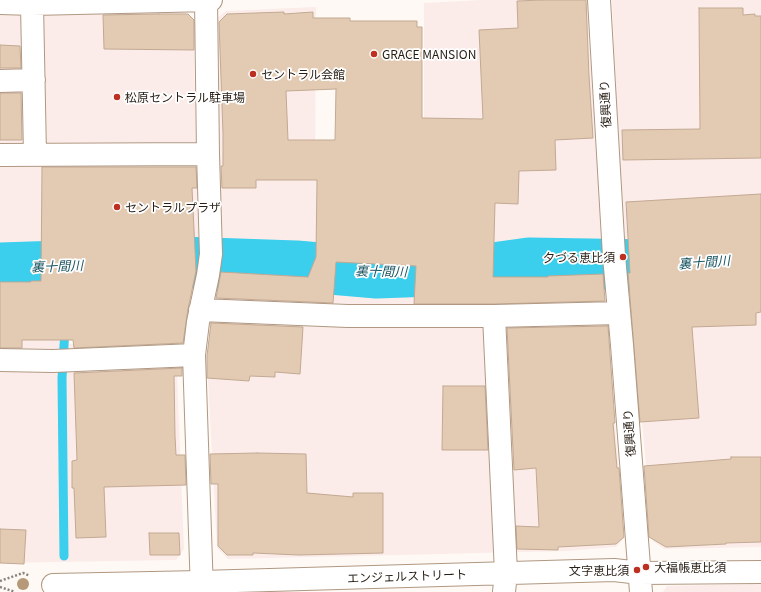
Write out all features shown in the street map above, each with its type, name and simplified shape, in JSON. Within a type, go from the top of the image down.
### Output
[{"type":"street","points":[[201,587],[194,355],[200,310],[209,265],[206,0]]},
{"type":"street","points":[[0,3],[32,4],[211,0]]},
{"type":"street","name":"復興通り","points":[[599,0],[615,265],[641,583]]},
{"type":"street","points":[[32,4],[35,155]]},
{"type":"street","points":[[0,80],[34,80]]},
{"type":"street","points":[[0,156],[208,154]]},
{"type":"street","points":[[200,310],[348,316],[494,316],[619,313]]},
{"type":"street","points":[[494,316],[505,582]]},
{"type":"street","points":[[0,360],[63,361],[194,355]]},
{"type":"street","name":"エンジェルストリート","points":[[53,585],[201,587],[505,582],[614,570],[641,583],[761,572]]},
{"type":"path","points":[[0,587],[15,592]]},
{"type":"shaded area","points":[[482,0],[583,0],[587,3],[607,321],[624,538],[616,547],[567,551],[228,559],[217,548],[208,380],[210,323],[223,271],[216,19],[226,11],[316,7],[315,167],[424,165],[424,3]]},
{"type":"shaded area","points":[[613,0],[761,0],[761,547],[664,549],[653,541],[621,193]]},
{"type":"shaded area","points":[[185,12],[193,21],[199,252],[0,254],[0,14]]},
{"type":"shaded area","points":[[198,273],[176,349],[184,549],[176,560],[0,563],[0,282],[58,279],[59,343],[74,344],[75,277]]},
{"type":"shaded area","points":[[761,584],[761,592],[663,592],[667,586]]},
{"type":"building","points":[[586,0],[593,138],[555,140],[556,170],[519,171],[518,204],[495,203],[493,277],[548,277],[603,274],[605,301],[494,304],[414,304],[416,266],[336,262],[333,303],[216,298],[221,272],[308,277],[316,257],[317,180],[256,180],[256,188],[222,188],[221,166],[223,166],[223,134],[219,22],[227,14],[284,12],[284,14],[313,12],[313,18],[350,18],[350,21],[417,21],[417,27],[422,27],[422,118],[483,119],[479,30],[518,28],[517,1]],"holes":[[[336,89],[335,140],[288,140],[286,91]]]},
{"type":"building","points":[[699,8],[743,8],[743,15],[755,14],[755,16],[761,16],[761,158],[623,160],[622,130],[700,129]]},
{"type":"building","points":[[188,14],[194,20],[194,50],[104,49],[103,15]]},
{"type":"building","points":[[0,45],[20,46],[21,68],[0,68]]},
{"type":"building","points":[[0,93],[21,93],[22,140],[0,140]]},
{"type":"building","points":[[42,167],[196,167],[197,188],[192,188],[196,271],[183,343],[74,348],[73,340],[22,340],[22,348],[0,348],[0,282],[41,281]]},
{"type":"building","points":[[761,194],[761,312],[756,313],[756,325],[692,327],[699,418],[640,422],[628,273],[630,273],[626,202]]},
{"type":"building","points":[[211,323],[303,327],[300,374],[275,372],[275,377],[250,376],[249,381],[207,378],[207,356]]},
{"type":"building","points":[[608,326],[615,423],[613,423],[617,468],[619,468],[624,537],[616,544],[558,547],[558,550],[517,549],[516,526],[539,527],[536,468],[514,470],[507,328]]},
{"type":"building","points":[[182,368],[182,376],[174,376],[175,436],[176,455],[185,455],[186,485],[104,487],[106,537],[76,538],[74,488],[72,488],[72,461],[77,460],[74,373]]},
{"type":"building","points":[[443,386],[485,386],[488,450],[442,450]]},
{"type":"building","points":[[210,454],[306,454],[307,493],[353,497],[353,493],[383,493],[383,553],[299,555],[253,553],[253,555],[227,555],[218,546],[218,484],[211,484]]},
{"type":"building","points":[[731,457],[761,457],[761,542],[666,547],[649,537],[644,466],[731,459]]},
{"type":"building","points":[[0,529],[26,530],[24,564],[0,563]]},
{"type":"building","points":[[149,533],[179,533],[180,555],[150,555]]},
{"type":"waterway","name":"裏十間川","points":[[0,268],[180,262],[296,266],[377,273],[486,269],[529,263],[652,265],[761,258]]},
{"type":"waterway","points":[[64,556],[62,378],[65,329]]},
{"type":"place","name":"GRACE MANSION","points":[[374,54]]},
{"type":"place","name":"セントラル会館","points":[[253,74]]},
{"type":"place","name":"松原セントラル駐車場","points":[[117,97]]},
{"type":"place","name":"セントラルプラザ","points":[[117,207]]},
{"type":"place","name":"夕づる恵比須","points":[[623,257]]},
{"type":"place","name":"大福帳恵比須","points":[[646,567]]},
{"type":"place","name":"文字恵比須","points":[[637,570]]}]
